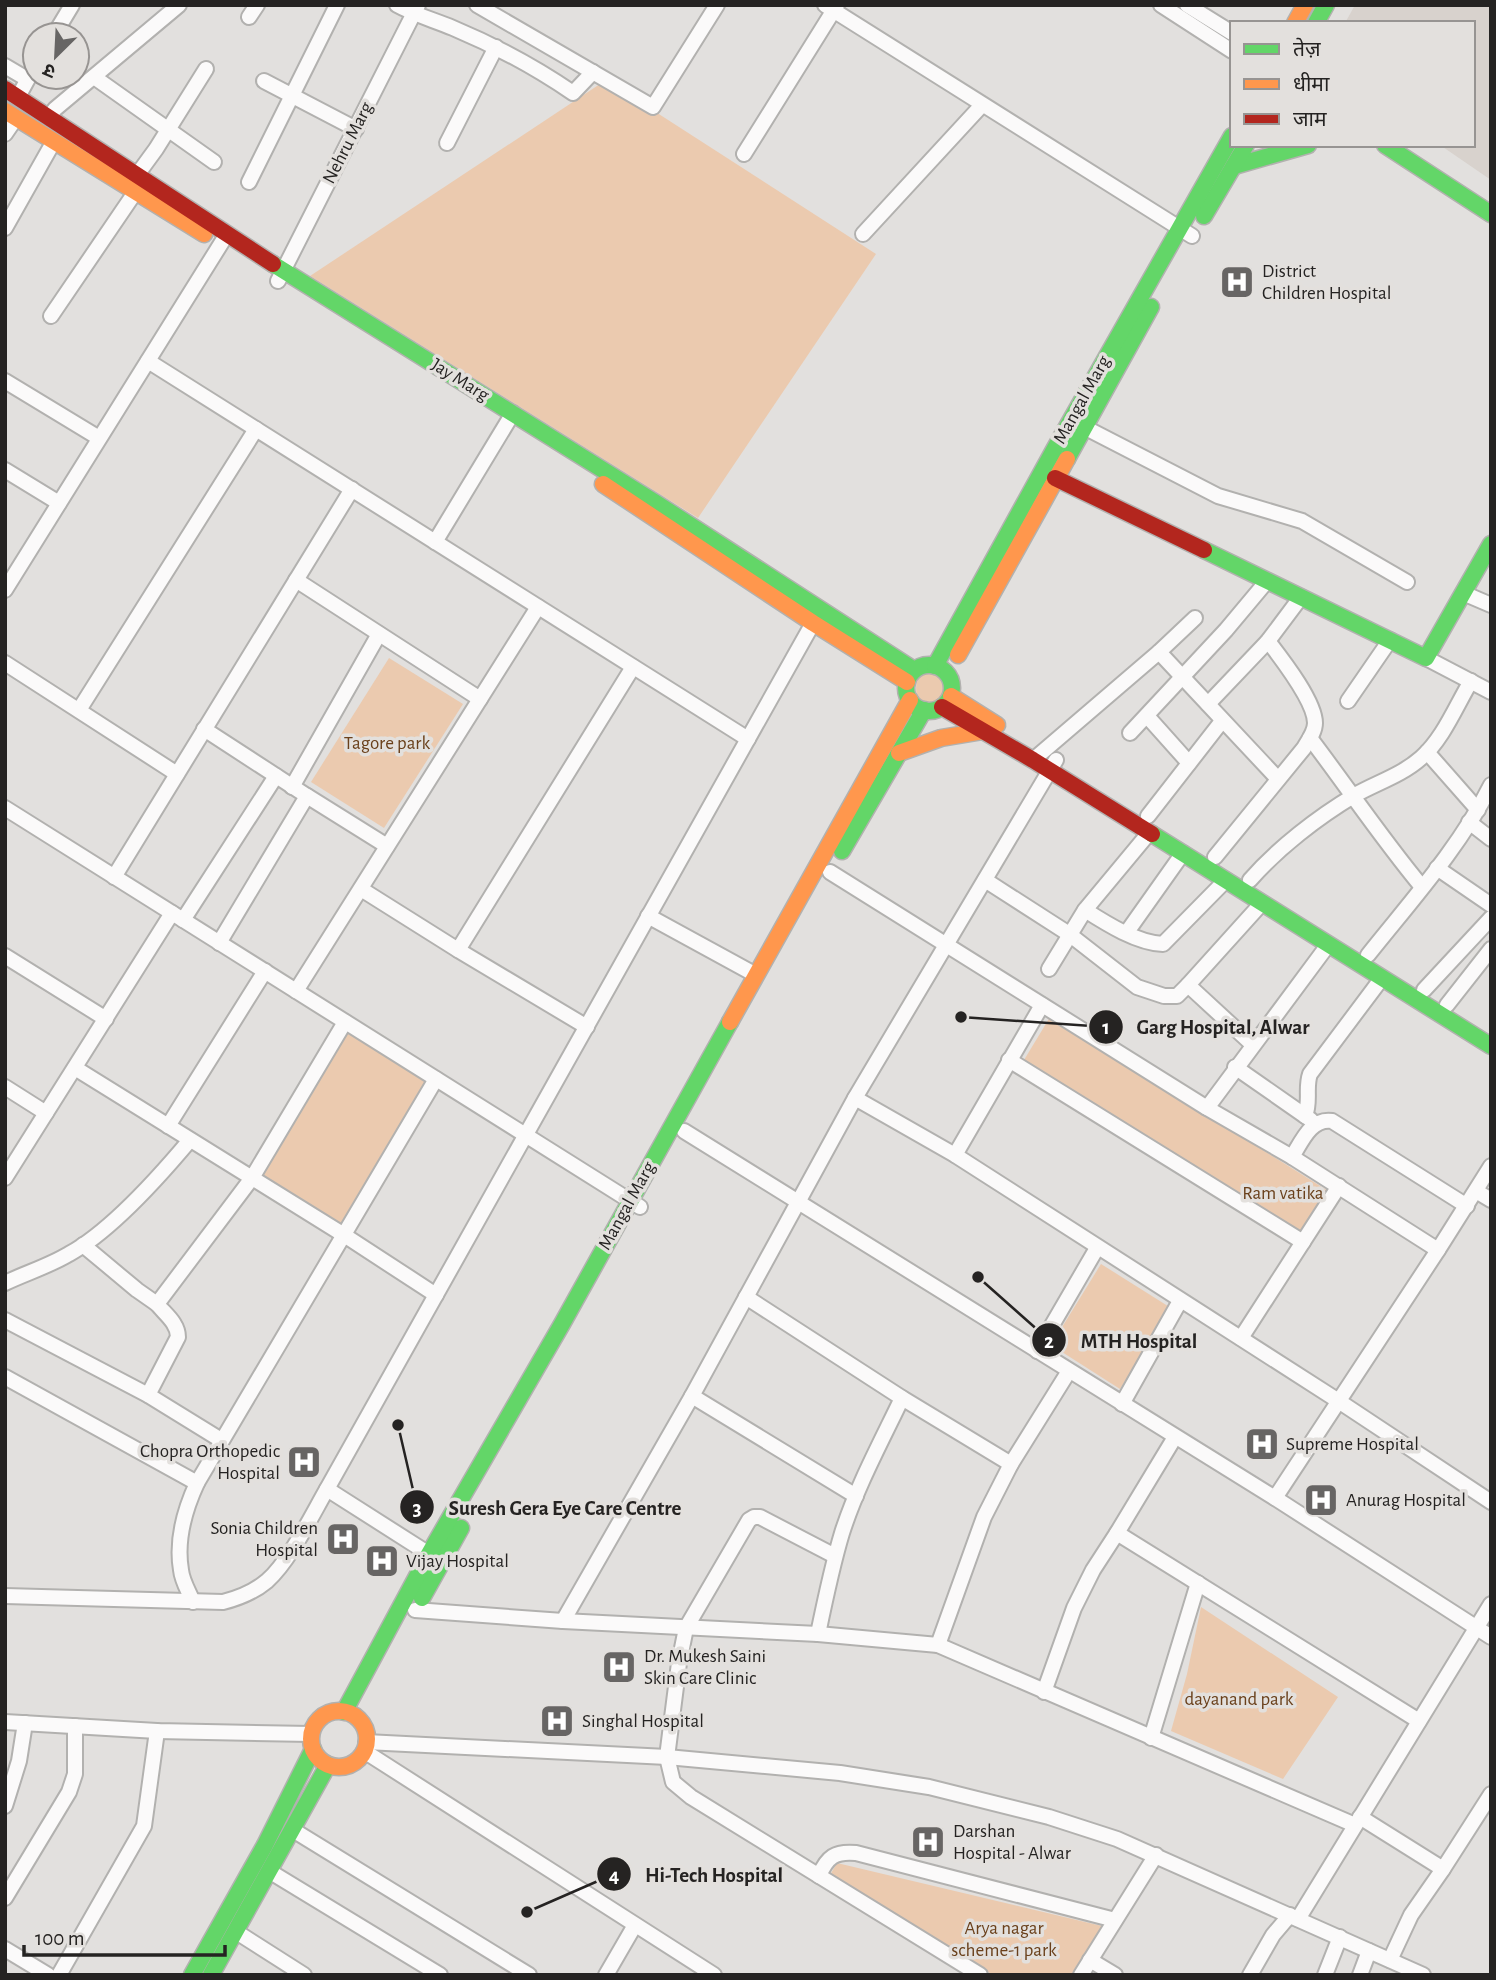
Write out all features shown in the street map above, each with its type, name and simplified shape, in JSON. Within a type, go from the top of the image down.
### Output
[{"type":"main road","points":[[1296,21],[1305,5]]},
{"type":"main road","points":[[1318,21],[1326,5]]},
{"type":"main road","name":"Jay Marg","points":[[12,93],[136,183],[280,276],[510,418],[911,676]]},
{"type":"main road","name":"Jay Marg","points":[[11,114],[54,141],[136,183]]},
{"type":"main road","name":"Mangal Marg","points":[[941,670],[1084,427],[1186,233],[1230,140]]},
{"type":"main road","name":"Mangal Marg","points":[[941,670],[1094,378],[1186,233],[1245,147]]},
{"type":"main road","points":[[1234,166],[1301,147]]},
{"type":"main road","points":[[1388,147],[1491,214]]},
{"type":"main road","points":[[1411,147],[1491,199]]},
{"type":"main road","name":"Jay Marg","points":[[510,418],[588,474],[813,624],[911,676]]},
{"type":"main road","points":[[1055,478],[1426,658],[1491,544]]},
{"type":"main road","points":[[921,666],[941,670],[951,681],[946,702],[930,711],[917,708],[910,701],[906,690],[911,676],[921,666]]},
{"type":"main road","name":"Mangal Marg","points":[[350,1715],[415,1611],[635,1204],[684,1131],[910,701]]},
{"type":"main road","points":[[946,702],[1149,825],[1215,857],[1491,1032]]},
{"type":"main road","points":[[946,702],[982,731],[1045,761]]},
{"type":"main road","name":"Mangal Marg","points":[[350,1715],[429,1554],[635,1204],[763,978],[830,873],[924,710]]},
{"type":"main road","points":[[899,753],[941,738],[982,731]]},
{"type":"main road","points":[[1149,825],[1183,853],[1491,1046]]},
{"type":"main road","points":[[192,1975],[265,1844],[312,1741],[315,1724],[331,1712],[350,1715],[363,1726],[365,1747],[357,1760],[348,1765],[328,1765],[317,1756],[312,1741]]},
{"type":"main road","points":[[211,1975],[328,1765]]},
{"type":"street","points":[[62,21],[72,5]]},
{"type":"street","points":[[48,118],[55,109],[179,5]]},
{"type":"street","points":[[249,182],[337,5]]},
{"type":"street","points":[[397,5],[415,10],[496,47],[539,70],[573,93],[593,72]]},
{"type":"street","points":[[477,5],[495,9],[653,107],[717,5]]},
{"type":"street","points":[[1161,5],[1230,50]]},
{"type":"street","points":[[1187,5],[1230,32]]},
{"type":"street","points":[[744,154],[832,7],[1186,233]]},
{"type":"street","name":"Nehru Marg","points":[[280,276],[415,10]]},
{"type":"street","points":[[447,143],[496,47]]},
{"type":"street","points":[[51,316],[206,69]]},
{"type":"street","points":[[94,77],[214,162]]},
{"type":"street","points":[[264,81],[356,129]]},
{"type":"street","points":[[863,234],[982,105]]},
{"type":"street","points":[[5,134],[11,114]]},
{"type":"street","points":[[5,228],[54,141]]},
{"type":"street","points":[[5,590],[223,239]]},
{"type":"street","points":[[148,361],[748,739]]},
{"type":"street","points":[[5,381],[99,438]]},
{"type":"street","points":[[435,542],[510,418]]},
{"type":"street","points":[[1084,427],[1218,496],[1302,521],[1407,582]]},
{"type":"street","points":[[79,710],[256,429]]},
{"type":"street","points":[[5,470],[59,503]]},
{"type":"street","points":[[114,877],[352,489]]},
{"type":"street","points":[[296,580],[480,699]]},
{"type":"street","points":[[1130,733],[1267,580]]},
{"type":"street","points":[[1463,593],[1491,605]]},
{"type":"street","points":[[1208,704],[1268,641],[1301,597]]},
{"type":"street","points":[[296,991],[538,607]]},
{"type":"street","points":[[563,1621],[692,1396],[855,1098],[985,880],[1045,761],[1195,618]]},
{"type":"street","points":[[5,1596],[223,1602],[239,1598],[269,1580],[327,1489],[813,624]]},
{"type":"street","points":[[292,787],[379,634]]},
{"type":"street","points":[[1348,701],[1390,640]]},
{"type":"street","points":[[1215,857],[1310,738],[1315,722],[1284,662],[1268,641]]},
{"type":"street","points":[[1159,653],[1278,779]]},
{"type":"street","points":[[1426,658],[1491,692]]},
{"type":"street","points":[[5,663],[177,774]]},
{"type":"street","points":[[458,950],[633,667]]},
{"type":"street","points":[[1250,880],[1274,855],[1353,796],[1411,766],[1427,752],[1471,681]]},
{"type":"street","points":[[1147,716],[1189,763]]},
{"type":"street","points":[[1049,968],[1085,910],[1222,721]]},
{"type":"street","points":[[204,729],[387,846]]},
{"type":"street","points":[[1310,738],[1383,841],[1422,887]]},
{"type":"street","points":[[1427,752],[1478,810]]},
{"type":"street","points":[[5,1178],[106,1018],[276,776]]},
{"type":"street","points":[[1368,955],[1437,869],[1478,810],[1491,785]]},
{"type":"street","points":[[219,943],[307,796]]},
{"type":"street","points":[[5,808],[635,1204]]},
{"type":"street","points":[[1469,822],[1491,839]]},
{"type":"street","points":[[1127,932],[1183,853]]},
{"type":"street","points":[[1437,869],[1491,905]]},
{"type":"street","points":[[830,873],[1208,1108],[1339,1186],[1438,1251]]},
{"type":"street","points":[[985,880],[1069,934],[1137,987],[1164,996],[1177,996],[1262,903]]},
{"type":"street","points":[[1085,910],[1127,932],[1153,943],[1163,944],[1226,880]]},
{"type":"street","points":[[360,889],[587,1027]]},
{"type":"street","points":[[649,916],[763,978]]},
{"type":"street","points":[[1424,990],[1491,918]]},
{"type":"street","points":[[1208,1108],[1252,1044],[1328,946]]},
{"type":"street","points":[[1447,1005],[1491,949]]},
{"type":"street","points":[[5,956],[106,1018]]},
{"type":"street","points":[[168,1126],[265,971]]},
{"type":"street","points":[[1292,1157],[1310,1119],[1307,1080],[1310,1074],[1382,978]]},
{"type":"street","points":[[1188,985],[1252,1044]]},
{"type":"street","points":[[955,1155],[1042,1005]]},
{"type":"street","points":[[157,1304],[252,1178],[345,1022]]},
{"type":"street","points":[[1009,1060],[1303,1242]]},
{"type":"street","points":[[1235,1067],[1310,1119],[1332,1121],[1345,1128],[1467,1206]]},
{"type":"street","points":[[75,1068],[436,1295]]},
{"type":"street","points":[[193,1602],[181,1573],[180,1545],[183,1523],[197,1483],[436,1079]]},
{"type":"street","points":[[5,1087],[46,1113]]},
{"type":"street","points":[[855,1098],[955,1155],[1491,1502]]},
{"type":"street","points":[[684,1131],[1275,1498],[1491,1637]]},
{"type":"street","points":[[5,1283],[67,1256],[83,1245],[146,1188],[190,1140]]},
{"type":"street","points":[[1275,1498],[1491,1166]]},
{"type":"street","points":[[1241,1338],[1339,1186]]},
{"type":"street","points":[[1476,1191],[1491,1200]]},
{"type":"street","points":[[83,1245],[157,1304],[178,1330],[178,1337],[148,1395]]},
{"type":"street","points":[[1037,1351],[1097,1248]]},
{"type":"street","points":[[746,1297],[902,1398],[1011,1464]]},
{"type":"street","points":[[1122,1404],[1180,1301]]},
{"type":"street","points":[[5,1320],[148,1395],[222,1440]]},
{"type":"street","points":[[938,1645],[977,1534],[1011,1464],[1069,1371]]},
{"type":"street","points":[[5,1377],[197,1483]]},
{"type":"street","points":[[692,1396],[856,1496]]},
{"type":"street","points":[[818,1634],[835,1556],[856,1496],[902,1398]]},
{"type":"street","points":[[1044,1692],[1074,1608],[1093,1570],[1175,1437]]},
{"type":"street","points":[[327,1489],[429,1554]]},
{"type":"street","points":[[835,1556],[760,1517],[754,1517],[743,1530],[686,1628],[667,1757],[669,1773],[678,1788],[980,1975]]},
{"type":"street","points":[[1117,1533],[1419,1721]]},
{"type":"street","points":[[1151,1738],[1198,1583]]},
{"type":"street","points":[[1250,1975],[1273,1935],[1294,1917],[1358,1821],[1491,1604]]},
{"type":"street","points":[[415,1611],[818,1634],[938,1645],[1151,1738],[1358,1821],[1443,1869]]},
{"type":"street","points":[[5,1721],[312,1741]]},
{"type":"street","points":[[5,1806],[19,1761],[25,1723]]},
{"type":"street","points":[[5,1898],[69,1792],[75,1774],[75,1726]]},
{"type":"street","points":[[59,1975],[144,1826],[157,1731]]},
{"type":"street","points":[[365,1747],[667,1757],[853,1774],[929,1787],[1071,1824],[1156,1855],[1423,1975]]},
{"type":"street","points":[[365,1747],[635,1926],[714,1975]]},
{"type":"street","points":[[1390,1960],[1411,1915],[1491,1794]]},
{"type":"street","points":[[293,1830],[529,1975]]},
{"type":"street","points":[[819,1875],[831,1856],[842,1852],[856,1853],[1115,1920]]},
{"type":"street","points":[[1081,1975],[1156,1855]]},
{"type":"street","points":[[270,1871],[440,1975]]},
{"type":"street","points":[[606,1975],[635,1926]]},
{"type":"street","points":[[235,1931],[304,1975]]},
{"type":"street","points":[[1325,1975],[1340,1937]]},
{"type":"street","points":[[5,1949],[48,1975]]},
{"type":"street","points":[[1360,1975],[1369,1951]]},
{"type":"street","points":[[1090,1960],[1115,1975]]},
{"type":"shaded area","points":[[1355,5],[1491,5],[1491,180],[1443,147],[1475,147],[1475,21],[1346,21]]},
{"type":"green space","points":[[606,80],[876,254],[698,518],[310,276]]},
{"type":"green space","name":"Tagore park","points":[[389,658],[463,704],[384,828],[311,782]]},
{"type":"green space","points":[[934,670],[946,676],[952,688],[946,700],[934,706],[922,700],[916,688],[922,676]]},
{"type":"green space","name":"Ram vatika","points":[[1050,1017],[1333,1194],[1305,1237],[1024,1060]]},
{"type":"green space","points":[[349,1028],[426,1081],[341,1228],[259,1175]]},
{"type":"green space","points":[[1101,1264],[1171,1308],[1120,1389],[1051,1345]]},
{"type":"green space","name":"dayanand park","points":[[1201,1607],[1338,1697],[1283,1779],[1171,1731],[1187,1674]]},
{"type":"green space","name":"Arya nagar scheme-1 park","points":[[837,1863],[1106,1927],[1078,1975],[993,1975],[830,1875]]},
{"type":"traffic: fast","points":[[1317,21],[1326,5]]},
{"type":"traffic: fast","points":[[935,666],[1230,140]]},
{"type":"traffic: fast","points":[[1204,216],[1245,147]]},
{"type":"traffic: fast","points":[[1234,166],[1301,147]]},
{"type":"traffic: fast","points":[[1388,147],[1491,214]]},
{"type":"traffic: fast","points":[[273,264],[656,503],[914,670]]},
{"type":"traffic: fast","points":[[1067,459],[1151,307]]},
{"type":"traffic: fast","points":[[1204,550],[1426,658],[1491,544]]},
{"type":"traffic: fast","points":[[929,665],[945,672],[952,688],[945,704],[929,711],[913,704],[906,688],[913,672],[929,665]]},
{"type":"traffic: fast","points":[[842,851],[924,710]]},
{"type":"traffic: fast","points":[[1152,834],[1491,1046]]},
{"type":"traffic: fast","points":[[344,1712],[429,1554],[562,1324],[730,1022]]},
{"type":"traffic: fast","points":[[422,1598],[461,1528]]},
{"type":"traffic: fast","points":[[192,1975],[265,1845],[313,1749]]},
{"type":"traffic: fast","points":[[211,1975],[328,1765]]},
{"type":"traffic: slow","points":[[1296,21],[1305,5]]},
{"type":"traffic: slow","points":[[5,111],[204,234]]},
{"type":"traffic: slow","points":[[958,655],[1067,459]]},
{"type":"traffic: slow","points":[[603,484],[907,682]]},
{"type":"traffic: slow","points":[[951,696],[997,725]]},
{"type":"traffic: slow","points":[[730,1022],[910,700]]},
{"type":"traffic: slow","points":[[899,753],[941,738],[983,731]]},
{"type":"traffic: slow","points":[[339,1711],[359,1719],[367,1739],[359,1759],[339,1767],[319,1759],[311,1739],[319,1719],[339,1711]]},
{"type":"traffic: jam","points":[[5,89],[273,264]]},
{"type":"traffic: jam","points":[[1055,478],[1204,550]]},
{"type":"traffic: jam","points":[[942,707],[1152,834]]},
{"type":"place","name":"District Children Hospital","points":[[1237,282]]},
{"type":"place","name":"Garg Hospital, Alwar","points":[[961,1017]]},
{"type":"place","name":"MTH Hospital","points":[[978,1277]]},
{"type":"place","name":"Suresh Gera Eye Care Centre","points":[[398,1425]]},
{"type":"place","name":"Supreme Hospital","points":[[1262,1444]]},
{"type":"place","name":"Chopra Orthopedic Hospital","points":[[304,1462]]},
{"type":"place","name":"Anurag Hospital","points":[[1321,1500]]},
{"type":"place","name":"Sonia Children Hospital","points":[[343,1539]]},
{"type":"place","name":"Vijay Hospital","points":[[382,1561]]},
{"type":"place","name":"Dr. Mukesh Saini Skin Care Clinic","points":[[619,1667]]},
{"type":"place","name":"Singhal Hospital","points":[[557,1721]]},
{"type":"place","name":"Darshan Hospital - Alwar","points":[[928,1842]]},
{"type":"place","name":"Hi-Tech Hospital","points":[[527,1912]]}]
